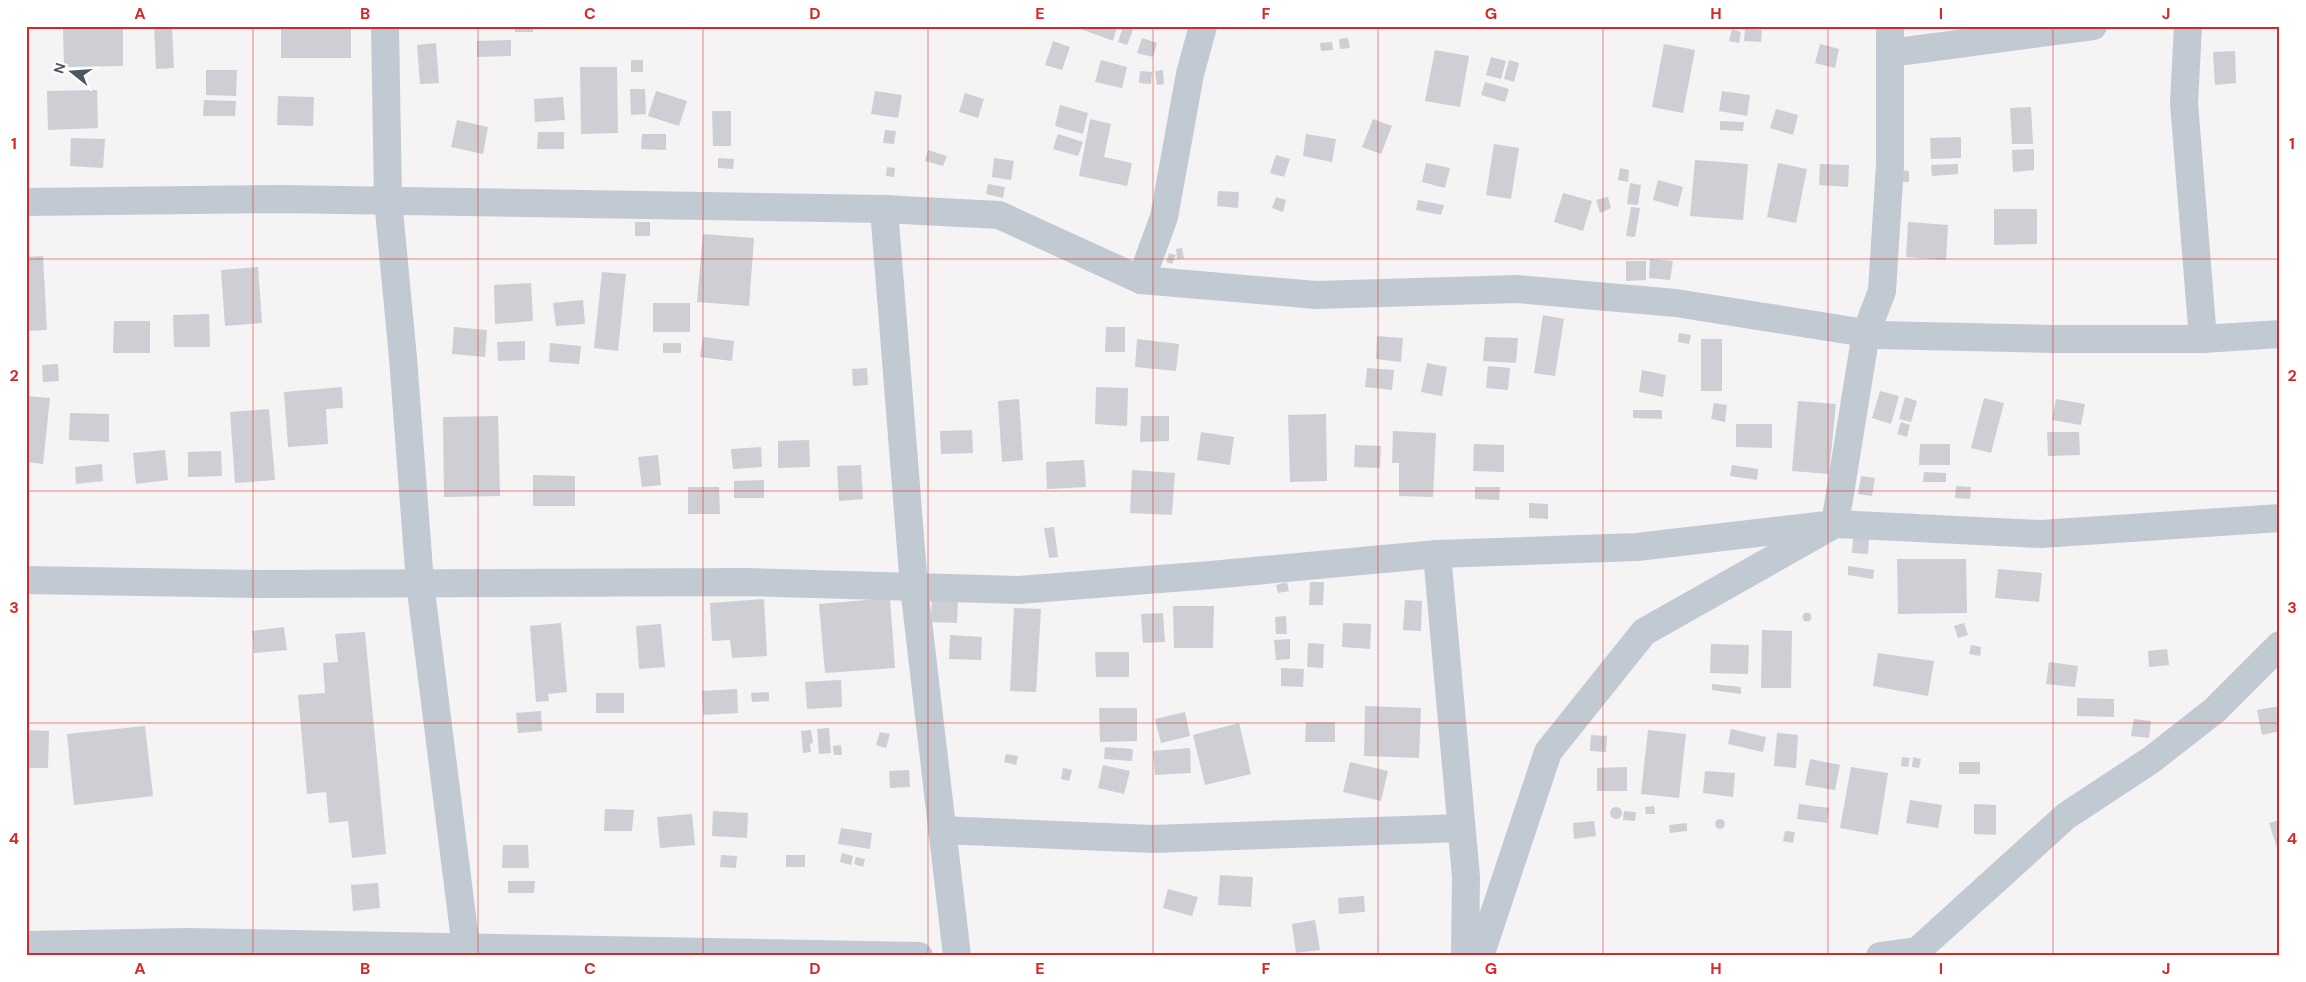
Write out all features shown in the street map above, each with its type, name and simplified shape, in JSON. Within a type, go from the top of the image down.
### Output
[{"type":"street","points":[[385,26],[388,200],[404,368],[420,583],[466,952]]},
{"type":"street","points":[[1141,280],[1164,217],[1190,74],[1203,26]]},
{"type":"street","points":[[1835,524],[1866,333],[1882,291],[1890,165],[1890,39],[2093,26]]},
{"type":"street","points":[[2188,26],[2184,103],[2203,339]]},
{"type":"street","points":[[26,202],[281,199],[388,200],[884,209],[999,215],[1141,280],[1316,295],[1517,289],[1676,303],[1878,335],[2052,339],[2203,339],[2280,334]]},
{"type":"street","points":[[884,209],[914,587],[957,956]]},
{"type":"street","points":[[26,580],[420,583],[747,582],[1018,590],[1212,575],[1437,554],[1637,547],[1835,524],[2041,534],[2280,518]]},
{"type":"street","points":[[1480,956],[1548,752],[1644,632],[1835,524]]},
{"type":"street","points":[[1437,554],[1466,877],[1465,956]]},
{"type":"street","points":[[1880,956],[1913,954],[2066,816],[2151,760],[2215,710],[2280,646]]},
{"type":"street","points":[[942,830],[1153,839],[1461,828]]},
{"type":"street","points":[[26,945],[188,942],[466,952],[919,956]]},
{"type":"building","points":[[154,26],[172,26],[174,68],[156,69]]},
{"type":"building","points":[[281,26],[351,26],[351,58],[281,58]]},
{"type":"building","points":[[515,26],[533,26],[533,32],[515,32]]},
{"type":"building","points":[[1073,26],[1117,26],[1113,41]]},
{"type":"building","points":[[1123,27],[1133,30],[1127,45],[1118,42]]},
{"type":"building","points":[[1745,28],[1762,30],[1761,42],[1744,41]]},
{"type":"building","points":[[63,29],[123,29],[123,66],[64,67]]},
{"type":"building","points":[[1732,29],[1741,32],[1739,43],[1729,41]]},
{"type":"building","points":[[1142,38],[1157,43],[1153,57],[1137,53]]},
{"type":"building","points":[[1348,38],[1350,48],[1340,49],[1339,39]]},
{"type":"building","points":[[511,40],[511,56],[477,57],[477,41]]},
{"type":"building","points":[[1053,41],[1070,47],[1062,70],[1045,65]]},
{"type":"building","points":[[1332,42],[1333,50],[1321,51],[1320,43]]},
{"type":"building","points":[[436,43],[439,83],[420,84],[417,45]]},
{"type":"building","points":[[1664,44],[1695,50],[1683,113],[1652,107]]},
{"type":"building","points":[[1820,44],[1839,49],[1835,68],[1815,63]]},
{"type":"building","points":[[1435,50],[1469,56],[1460,107],[1425,101]]},
{"type":"building","points":[[2235,51],[2236,83],[2215,85],[2213,52]]},
{"type":"building","points":[[1491,57],[1506,61],[1501,79],[1486,75]]},
{"type":"building","points":[[631,60],[643,60],[643,72],[631,72]]},
{"type":"building","points":[[1101,60],[1127,67],[1122,88],[1095,82]]},
{"type":"building","points":[[1509,60],[1519,63],[1514,82],[1504,79]]},
{"type":"building","points":[[580,67],[617,67],[618,133],[581,134]]},
{"type":"building","points":[[206,70],[237,70],[236,96],[206,95]]},
{"type":"building","points":[[1163,70],[1164,84],[1157,85],[1155,71]]},
{"type":"building","points":[[1140,71],[1152,72],[1151,84],[1139,83]]},
{"type":"building","points":[[1485,82],[1509,89],[1505,102],[1481,95]]},
{"type":"building","points":[[630,89],[645,89],[646,114],[631,115]]},
{"type":"building","points":[[97,90],[98,128],[48,130],[47,91]]},
{"type":"building","points":[[656,91],[687,101],[679,126],[648,116]]},
{"type":"building","points":[[875,91],[902,95],[898,118],[871,114]]},
{"type":"building","points":[[1722,91],[1750,95],[1747,116],[1719,111]]},
{"type":"building","points":[[965,93],[984,99],[978,118],[959,112]]},
{"type":"building","points":[[278,96],[314,97],[313,126],[277,125]]},
{"type":"building","points":[[563,97],[565,120],[535,122],[534,99]]},
{"type":"building","points":[[204,100],[236,101],[235,116],[203,116]]},
{"type":"building","points":[[1060,105],[1088,113],[1083,134],[1055,126]]},
{"type":"building","points":[[2031,107],[2033,144],[2012,144],[2010,108]]},
{"type":"building","points":[[1776,109],[1798,115],[1793,135],[1770,128]]},
{"type":"building","points":[[712,111],[731,111],[731,146],[713,146]]},
{"type":"building","points":[[1090,119],[1111,124],[1104,157],[1132,163],[1127,186],[1079,176]]},
{"type":"building","points":[[1373,119],[1392,126],[1381,154],[1362,147]]},
{"type":"building","points":[[457,120],[488,127],[483,154],[451,147]]},
{"type":"building","points":[[1720,121],[1744,122],[1743,131],[1720,130]]},
{"type":"building","points":[[885,130],[896,131],[894,144],[883,143]]},
{"type":"building","points":[[538,132],[564,132],[564,149],[537,149]]},
{"type":"building","points":[[642,134],[666,134],[666,150],[641,149]]},
{"type":"building","points":[[1058,134],[1083,142],[1078,156],[1053,149]]},
{"type":"building","points":[[1306,134],[1336,139],[1332,162],[1303,156]]},
{"type":"building","points":[[1961,137],[1961,158],[1931,159],[1930,138]]},
{"type":"building","points":[[71,138],[105,139],[103,168],[70,166]]},
{"type":"building","points":[[1494,144],[1519,148],[1511,199],[1486,195]]},
{"type":"building","points":[[2034,149],[2034,170],[2013,172],[2012,150]]},
{"type":"building","points":[[928,150],[947,156],[943,166],[925,161]]},
{"type":"building","points":[[1276,155],[1290,159],[1284,177],[1270,173]]},
{"type":"building","points":[[718,158],[734,159],[733,169],[718,168]]},
{"type":"building","points":[[994,158],[1014,161],[1011,180],[992,177]]},
{"type":"building","points":[[1695,160],[1748,164],[1743,220],[1690,216]]},
{"type":"building","points":[[1426,163],[1450,168],[1445,188],[1422,182]]},
{"type":"building","points":[[1778,163],[1807,169],[1796,223],[1767,217]]},
{"type":"building","points":[[1820,164],[1849,165],[1848,187],[1819,185]]},
{"type":"building","points":[[1958,164],[1958,174],[1932,176],[1931,165]]},
{"type":"building","points":[[887,167],[895,168],[894,177],[886,176]]},
{"type":"building","points":[[1620,168],[1629,170],[1628,182],[1618,180]]},
{"type":"building","points":[[1899,170],[1909,171],[1909,182],[1898,182]]},
{"type":"building","points":[[1658,180],[1683,187],[1678,207],[1653,200]]},
{"type":"building","points":[[1630,183],[1641,185],[1638,205],[1627,204]]},
{"type":"building","points":[[988,184],[1005,187],[1003,198],[986,194]]},
{"type":"building","points":[[1218,191],[1239,192],[1238,208],[1217,206]]},
{"type":"building","points":[[1563,193],[1592,201],[1583,231],[1554,222]]},
{"type":"building","points":[[1276,197],[1286,200],[1283,212],[1272,208]]},
{"type":"building","points":[[1608,197],[1611,208],[1600,213],[1596,200]]},
{"type":"building","points":[[1418,200],[1444,205],[1441,215],[1416,210]]},
{"type":"building","points":[[1631,207],[1640,208],[1635,237],[1626,236]]},
{"type":"building","points":[[1994,209],[2037,209],[2037,244],[1994,245]]},
{"type":"building","points":[[635,222],[650,222],[650,236],[635,236]]},
{"type":"building","points":[[1908,222],[1948,225],[1946,260],[1906,257]]},
{"type":"building","points":[[703,234],[754,238],[749,306],[697,302]]},
{"type":"building","points":[[1182,248],[1184,258],[1177,259],[1176,249]]},
{"type":"building","points":[[1169,253],[1176,255],[1172,264],[1166,262]]},
{"type":"building","points":[[43,256],[47,330],[26,331],[26,257]]},
{"type":"building","points":[[1650,259],[1673,261],[1670,280],[1649,278]]},
{"type":"building","points":[[1626,261],[1646,261],[1646,280],[1626,281]]},
{"type":"building","points":[[258,267],[262,323],[225,326],[221,270]]},
{"type":"building","points":[[602,272],[626,274],[618,351],[594,348]]},
{"type":"building","points":[[531,283],[533,321],[495,324],[494,285]]},
{"type":"building","points":[[583,300],[585,324],[556,326],[553,303]]},
{"type":"building","points":[[653,303],[690,303],[690,332],[653,332]]},
{"type":"building","points":[[209,314],[210,347],[174,347],[173,315]]},
{"type":"building","points":[[1543,315],[1564,319],[1555,376],[1534,373]]},
{"type":"building","points":[[114,321],[150,321],[150,353],[113,353]]},
{"type":"building","points":[[454,327],[487,330],[485,357],[452,354]]},
{"type":"building","points":[[1106,327],[1125,327],[1125,352],[1105,352]]},
{"type":"building","points":[[1679,333],[1691,335],[1689,344],[1678,342]]},
{"type":"building","points":[[1377,336],[1403,338],[1401,362],[1376,359]]},
{"type":"building","points":[[703,337],[734,341],[732,361],[700,357]]},
{"type":"building","points":[[1485,337],[1518,338],[1516,363],[1483,361]]},
{"type":"building","points":[[1137,339],[1179,344],[1176,371],[1135,367]]},
{"type":"building","points":[[1701,339],[1722,339],[1722,391],[1701,391]]},
{"type":"building","points":[[525,341],[525,360],[498,361],[497,342]]},
{"type":"building","points":[[550,343],[581,346],[579,364],[549,362]]},
{"type":"building","points":[[663,343],[681,343],[681,353],[663,353]]},
{"type":"building","points":[[1427,363],[1447,367],[1442,396],[1421,392]]},
{"type":"building","points":[[58,364],[59,381],[43,382],[42,365]]},
{"type":"building","points":[[1488,366],[1510,368],[1508,390],[1486,388]]},
{"type":"building","points":[[867,368],[868,385],[853,386],[852,369]]},
{"type":"building","points":[[1367,368],[1394,370],[1392,390],[1365,387]]},
{"type":"building","points":[[1642,370],[1666,375],[1663,397],[1639,392]]},
{"type":"building","points":[[342,387],[343,408],[326,409],[328,444],[288,447],[284,392]]},
{"type":"building","points":[[1096,387],[1128,388],[1127,426],[1095,424]]},
{"type":"building","points":[[1880,391],[1899,396],[1891,424],[1872,418]]},
{"type":"building","points":[[26,396],[50,398],[43,464],[26,462]]},
{"type":"building","points":[[1905,397],[1917,401],[1911,422],[1899,419]]},
{"type":"building","points":[[1984,398],[2004,403],[1991,453],[1971,448]]},
{"type":"building","points":[[1019,399],[1023,460],[1002,462],[998,401]]},
{"type":"building","points":[[2056,399],[2085,404],[2081,425],[2052,420]]},
{"type":"building","points":[[1798,401],[1836,404],[1829,474],[1792,471]]},
{"type":"building","points":[[1714,403],[1727,405],[1725,422],[1711,419]]},
{"type":"building","points":[[269,409],[275,480],[235,483],[230,412]]},
{"type":"building","points":[[1633,410],[1662,410],[1662,419],[1633,418]]},
{"type":"building","points":[[70,413],[109,414],[109,442],[69,440]]},
{"type":"building","points":[[1326,414],[1327,481],[1290,482],[1288,415]]},
{"type":"building","points":[[498,416],[500,496],[444,497],[443,417]]},
{"type":"building","points":[[1141,416],[1169,416],[1169,441],[1140,442]]},
{"type":"building","points":[[1901,422],[1910,425],[1907,437],[1897,434]]},
{"type":"building","points":[[1736,424],[1772,424],[1772,448],[1736,447]]},
{"type":"building","points":[[972,430],[973,453],[941,454],[940,431]]},
{"type":"building","points":[[1393,431],[1436,433],[1433,497],[1399,496],[1399,463],[1392,463]]},
{"type":"building","points":[[1201,432],[1234,437],[1230,465],[1197,460]]},
{"type":"building","points":[[2047,432],[2079,432],[2080,455],[2048,456]]},
{"type":"building","points":[[809,440],[810,467],[778,468],[778,441]]},
{"type":"building","points":[[1474,444],[1504,445],[1504,472],[1473,471]]},
{"type":"building","points":[[1920,444],[1950,444],[1950,465],[1919,465]]},
{"type":"building","points":[[1355,445],[1381,446],[1380,468],[1354,467]]},
{"type":"building","points":[[761,447],[762,467],[733,469],[731,449]]},
{"type":"building","points":[[165,450],[168,480],[136,484],[133,453]]},
{"type":"building","points":[[221,451],[222,476],[188,477],[188,452]]},
{"type":"building","points":[[658,455],[661,485],[642,487],[638,457]]},
{"type":"building","points":[[1084,460],[1086,487],[1047,489],[1046,462]]},
{"type":"building","points":[[102,464],[103,481],[76,484],[75,467]]},
{"type":"building","points":[[861,465],[863,499],[839,501],[837,466]]},
{"type":"building","points":[[1732,465],[1758,469],[1757,480],[1730,476]]},
{"type":"building","points":[[1132,470],[1175,473],[1172,515],[1130,513]]},
{"type":"building","points":[[1924,472],[1946,473],[1946,482],[1923,482]]},
{"type":"building","points":[[533,475],[575,476],[575,506],[533,506]]},
{"type":"building","points":[[1861,476],[1875,478],[1872,496],[1858,494]]},
{"type":"building","points":[[764,480],[764,498],[734,498],[734,481]]},
{"type":"building","points":[[1956,486],[1971,487],[1970,499],[1955,498]]},
{"type":"building","points":[[688,487],[719,487],[720,514],[688,514]]},
{"type":"building","points":[[1475,487],[1500,487],[1499,500],[1475,499]]},
{"type":"building","points":[[1529,503],[1548,504],[1548,519],[1529,518]]},
{"type":"building","points":[[1054,527],[1058,557],[1049,558],[1044,528]]},
{"type":"building","points":[[1853,538],[1869,539],[1868,554],[1852,553]]},
{"type":"building","points":[[1897,559],[1966,559],[1967,613],[1898,614]]},
{"type":"building","points":[[1848,566],[1874,570],[1873,579],[1848,575]]},
{"type":"building","points":[[1998,569],[2042,573],[2039,602],[1995,598]]},
{"type":"building","points":[[1287,582],[1289,591],[1278,593],[1276,585]]},
{"type":"building","points":[[1310,582],[1324,582],[1323,605],[1309,605]]},
{"type":"building","points":[[932,595],[958,597],[957,623],[931,622]]},
{"type":"building","points":[[890,598],[895,668],[825,673],[819,604]]},
{"type":"building","points":[[764,599],[767,656],[732,658],[730,640],[712,641],[710,603]]},
{"type":"building","points":[[1405,600],[1422,601],[1421,631],[1403,630]]},
{"type":"building","points":[[1173,606],[1214,606],[1213,648],[1174,648]]},
{"type":"building","points":[[1014,608],[1041,609],[1036,692],[1010,691]]},
{"type":"building","points":[[1807,612],[1812,617],[1807,622],[1802,617]]},
{"type":"building","points":[[1163,613],[1165,642],[1143,643],[1141,614]]},
{"type":"building","points":[[1286,616],[1287,634],[1276,634],[1275,617]]},
{"type":"building","points":[[561,623],[567,692],[548,694],[549,701],[536,702],[530,626]]},
{"type":"building","points":[[1343,623],[1371,624],[1370,649],[1342,647]]},
{"type":"building","points":[[1964,623],[1968,635],[1958,638],[1954,626]]},
{"type":"building","points":[[661,624],[665,667],[639,669],[636,626]]},
{"type":"building","points":[[284,627],[287,650],[254,653],[252,631]]},
{"type":"building","points":[[1762,630],[1792,631],[1791,688],[1761,688]]},
{"type":"building","points":[[365,632],[386,854],[352,858],[348,821],[329,823],[326,792],[307,794],[298,695],[325,693],[323,663],[338,662],[335,634]]},
{"type":"building","points":[[950,635],[982,637],[981,660],[949,659]]},
{"type":"building","points":[[1290,639],[1290,659],[1276,660],[1274,640]]},
{"type":"building","points":[[1308,643],[1324,644],[1323,668],[1307,667]]},
{"type":"building","points":[[1711,644],[1749,645],[1748,674],[1710,673]]},
{"type":"building","points":[[1971,645],[1981,647],[1980,656],[1969,654]]},
{"type":"building","points":[[2167,649],[2169,665],[2149,667],[2148,651]]},
{"type":"building","points":[[1095,652],[1129,652],[1129,677],[1096,677]]},
{"type":"building","points":[[1878,653],[1934,661],[1928,696],[1873,686]]},
{"type":"building","points":[[2049,662],[2078,666],[2075,687],[2046,684]]},
{"type":"building","points":[[1281,668],[1304,669],[1303,687],[1281,686]]},
{"type":"building","points":[[841,680],[842,707],[807,709],[805,682]]},
{"type":"building","points":[[1712,684],[1741,687],[1741,694],[1712,690]]},
{"type":"building","points":[[737,689],[738,713],[703,715],[702,691]]},
{"type":"building","points":[[769,692],[769,701],[752,702],[751,693]]},
{"type":"building","points":[[596,693],[624,693],[624,713],[596,713]]},
{"type":"building","points":[[2077,698],[2114,699],[2114,717],[2077,716]]},
{"type":"building","points":[[1365,706],[1421,708],[1419,758],[1364,756]]},
{"type":"building","points":[[2280,706],[2280,731],[2262,735],[2257,710]]},
{"type":"building","points":[[1099,708],[1137,708],[1137,741],[1100,742]]},
{"type":"building","points":[[541,711],[542,731],[518,733],[516,713]]},
{"type":"building","points":[[1185,712],[1190,736],[1161,743],[1155,719]]},
{"type":"building","points":[[2134,719],[2151,721],[2149,738],[2131,736]]},
{"type":"building","points":[[1306,722],[1335,722],[1335,742],[1305,742]]},
{"type":"building","points":[[1239,723],[1251,774],[1205,785],[1193,735]]},
{"type":"building","points":[[145,726],[153,796],[74,805],[67,734]]},
{"type":"building","points":[[829,728],[831,753],[819,754],[817,729]]},
{"type":"building","points":[[1731,729],[1766,737],[1763,752],[1728,744]]},
{"type":"building","points":[[26,730],[49,731],[48,768],[26,768]]},
{"type":"building","points":[[811,730],[813,743],[810,744],[811,752],[803,753],[801,731]]},
{"type":"building","points":[[1648,730],[1686,734],[1679,798],[1641,794]]},
{"type":"building","points":[[880,732],[890,734],[886,748],[876,745]]},
{"type":"building","points":[[1777,733],[1798,735],[1796,768],[1774,766]]},
{"type":"building","points":[[1591,735],[1607,736],[1606,752],[1590,751]]},
{"type":"building","points":[[841,745],[842,755],[834,755],[833,746]]},
{"type":"building","points":[[1105,747],[1133,749],[1132,761],[1104,759]]},
{"type":"building","points":[[1190,748],[1191,773],[1155,775],[1153,751]]},
{"type":"building","points":[[1006,754],[1018,756],[1016,765],[1004,762]]},
{"type":"building","points":[[1902,757],[1910,758],[1908,767],[1901,766]]},
{"type":"building","points":[[1913,757],[1921,759],[1919,768],[1912,767]]},
{"type":"building","points":[[1810,759],[1840,765],[1835,790],[1805,785]]},
{"type":"building","points":[[1350,762],[1388,771],[1381,801],[1343,792]]},
{"type":"building","points":[[1959,762],[1980,762],[1980,774],[1959,774]]},
{"type":"building","points":[[1103,765],[1130,771],[1124,794],[1098,788]]},
{"type":"building","points":[[1627,767],[1627,791],[1597,791],[1597,768]]},
{"type":"building","points":[[1851,767],[1888,773],[1878,835],[1840,828]]},
{"type":"building","points":[[1063,768],[1072,770],[1069,781],[1061,779]]},
{"type":"building","points":[[909,770],[910,787],[890,788],[889,771]]},
{"type":"building","points":[[1705,771],[1735,773],[1733,797],[1703,793]]},
{"type":"building","points":[[1910,800],[1942,805],[1938,828],[1906,823]]},
{"type":"building","points":[[1799,804],[1829,808],[1827,823],[1797,819]]},
{"type":"building","points":[[1974,804],[1996,805],[1996,835],[1974,834]]},
{"type":"building","points":[[1654,806],[1655,814],[1646,814],[1645,807]]},
{"type":"building","points":[[1616,807],[1622,813],[1616,819],[1610,813]]},
{"type":"building","points":[[605,809],[634,810],[632,831],[604,831]]},
{"type":"building","points":[[713,811],[748,813],[747,838],[712,836]]},
{"type":"building","points":[[1624,811],[1636,812],[1635,821],[1623,820]]},
{"type":"building","points":[[692,814],[695,845],[660,848],[657,817]]},
{"type":"building","points":[[1720,819],[1725,824],[1720,829],[1715,824]]},
{"type":"building","points":[[2280,820],[2280,848],[2277,848],[2269,823]]},
{"type":"building","points":[[1594,821],[1596,836],[1574,839],[1573,823]]},
{"type":"building","points":[[1687,823],[1687,831],[1670,833],[1669,825]]},
{"type":"building","points":[[841,828],[872,833],[870,849],[838,844]]},
{"type":"building","points":[[1785,831],[1795,832],[1793,843],[1783,841]]},
{"type":"building","points":[[503,845],[528,845],[529,868],[502,868]]},
{"type":"building","points":[[842,853],[853,856],[851,865],[840,862]]},
{"type":"building","points":[[721,855],[737,856],[736,868],[720,867]]},
{"type":"building","points":[[786,855],[805,855],[805,867],[786,867]]},
{"type":"building","points":[[856,857],[865,859],[863,867],[854,864]]},
{"type":"building","points":[[1220,875],[1253,877],[1251,907],[1218,905]]},
{"type":"building","points":[[508,881],[535,881],[534,893],[508,893]]},
{"type":"building","points":[[378,883],[380,908],[353,911],[351,885]]},
{"type":"building","points":[[1168,889],[1198,897],[1192,916],[1163,908]]},
{"type":"building","points":[[1364,896],[1365,912],[1339,914],[1338,898]]},
{"type":"building","points":[[1315,920],[1320,950],[1296,953],[1292,924]]}]
